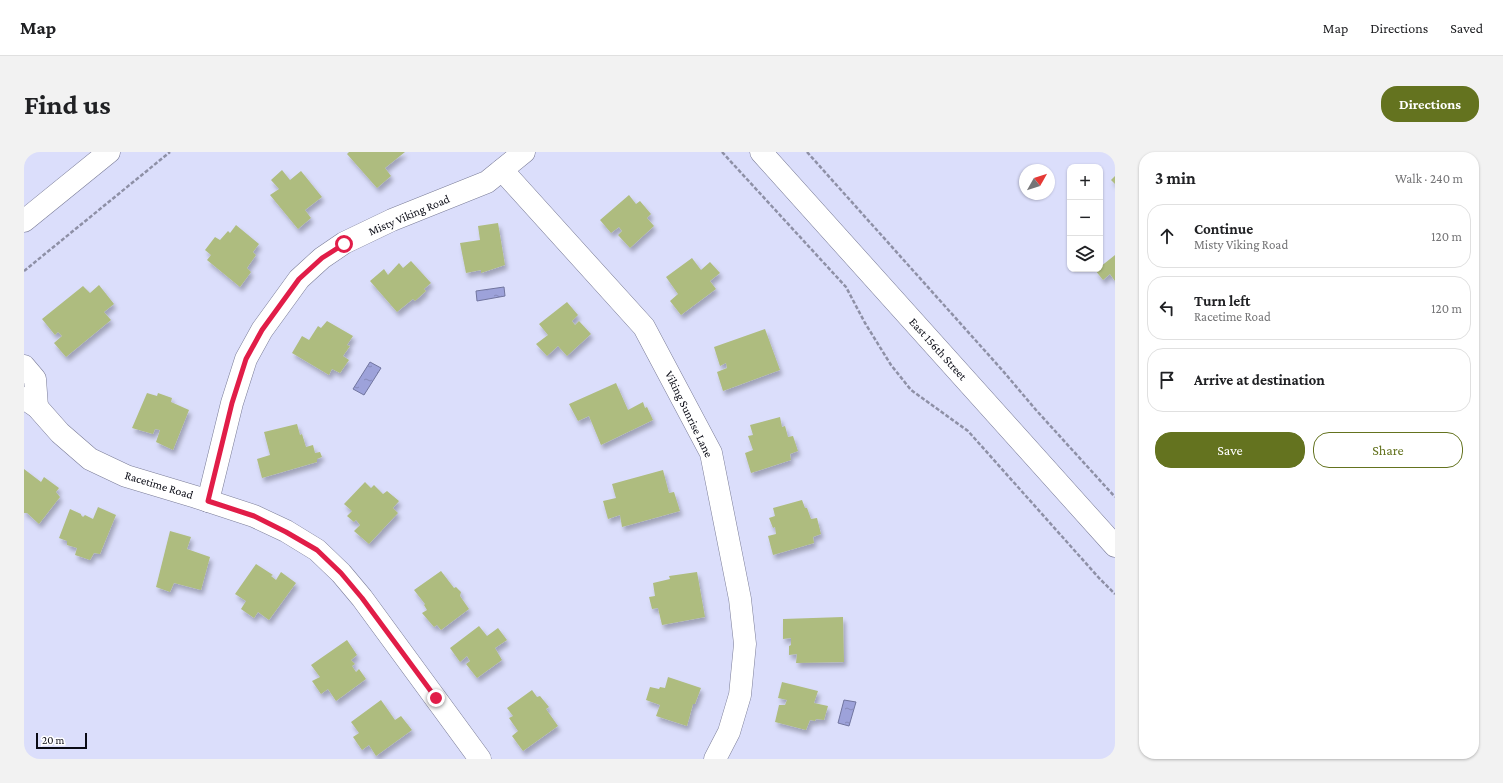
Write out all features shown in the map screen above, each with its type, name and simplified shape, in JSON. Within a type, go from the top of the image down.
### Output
[{"type":"street","points":[[24,221],[109,152]]},
{"type":"street","name":"Misty Viking Road","points":[[208,501],[232,403],[246,359],[262,330],[299,279],[322,258],[344,244],[392,220],[487,182],[524,152]]},
{"type":"street","name":"East 156th Street","points":[[761,152],[1112,538]]},
{"type":"street","name":"Viking Sunrise Lane","points":[[502,170],[644,327],[711,453],[740,598],[744,644],[740,695],[729,732],[715,759]]},
{"type":"street","name":"Racetime Road","points":[[24,366],[35,379],[31,403],[60,433],[90,459],[126,476],[254,516],[317,550],[341,573],[362,598],[480,759]]},
{"type":"path","points":[[24,271],[170,152]]},
{"type":"path","points":[[722,152],[846,287],[865,323],[888,359],[911,390],[968,431],[1115,594]]},
{"type":"path","points":[[807,152],[1003,371],[1036,410],[1115,496]]},
{"type":"water","points":[[504,287],[505,296],[477,301],[476,291]]},
{"type":"water","points":[[370,362],[381,368],[364,395],[353,389]]},
{"type":"water","points":[[844,700],[856,702],[849,726],[838,723]]},
{"type":"building","points":[[349,152],[405,152],[385,168],[391,176],[377,188],[347,154]]},
{"type":"building","points":[[282,170],[290,180],[301,171],[322,197],[305,210],[311,218],[298,229],[270,195],[279,189],[271,180]]},
{"type":"building","points":[[1115,176],[1115,184],[1111,180]]},
{"type":"building","points":[[629,195],[636,204],[640,201],[651,214],[647,218],[654,226],[630,248],[618,235],[622,231],[619,227],[611,233],[600,220]]},
{"type":"building","points":[[498,223],[505,265],[481,273],[481,270],[466,273],[460,243],[480,240],[478,226]]},
{"type":"building","points":[[236,225],[259,244],[253,252],[256,255],[247,268],[251,272],[240,287],[207,260],[211,255],[205,250],[215,237],[220,240],[228,231],[230,233]]},
{"type":"building","points":[[1115,255],[1115,281],[1110,274],[1103,280],[1097,272],[1103,272],[1103,265]]},
{"type":"building","points":[[692,258],[701,270],[710,262],[720,273],[710,281],[716,289],[681,315],[670,301],[678,294],[666,277]]},
{"type":"building","points":[[411,261],[431,283],[424,289],[426,291],[415,301],[413,299],[397,312],[370,281],[384,269],[388,275],[399,263],[403,268]]},
{"type":"building","points":[[99,285],[114,304],[104,312],[111,320],[66,357],[54,343],[62,336],[58,332],[55,335],[42,319],[83,286],[90,293]]},
{"type":"building","points":[[567,302],[578,315],[572,321],[575,325],[579,321],[591,334],[567,356],[558,346],[547,356],[536,344],[548,335],[539,324]]},
{"type":"building","points":[[327,321],[353,336],[347,345],[350,346],[343,356],[349,360],[340,373],[332,369],[329,375],[292,353],[302,336],[309,340],[318,326],[321,328]]},
{"type":"building","points":[[765,329],[780,370],[723,391],[717,372],[727,368],[726,363],[720,366],[714,347]]},
{"type":"building","points":[[616,383],[628,410],[643,402],[653,420],[601,445],[589,416],[578,421],[569,404]]},
{"type":"building","points":[[147,393],[157,396],[158,393],[172,398],[171,402],[189,410],[173,450],[156,442],[160,430],[155,429],[153,434],[132,428]]},
{"type":"building","points":[[780,417],[782,427],[785,426],[788,437],[793,436],[798,451],[790,454],[791,460],[751,473],[745,453],[753,450],[748,436],[753,435],[750,425]]},
{"type":"building","points":[[297,424],[300,435],[302,434],[306,447],[313,445],[315,453],[320,452],[322,457],[317,459],[317,462],[262,478],[257,459],[270,455],[264,432]]},
{"type":"building","points":[[24,469],[41,482],[44,477],[59,488],[56,492],[60,497],[39,524],[27,513],[24,513]]},
{"type":"building","points":[[663,470],[669,493],[674,492],[680,511],[622,527],[620,515],[608,519],[603,501],[616,498],[612,484]]},
{"type":"building","points":[[365,482],[371,488],[374,485],[383,494],[387,491],[399,501],[393,508],[398,513],[369,544],[354,531],[360,525],[356,520],[354,522],[347,516],[352,511],[344,504]]},
{"type":"building","points":[[802,500],[811,519],[817,518],[821,534],[813,537],[814,543],[773,555],[768,536],[776,534],[775,527],[773,528],[769,518],[775,516],[773,508]]},
{"type":"building","points":[[98,507],[116,515],[100,554],[94,553],[90,560],[75,555],[77,548],[67,545],[67,541],[59,538],[70,509],[81,514],[83,517],[85,515],[93,519]]},
{"type":"building","points":[[170,531],[191,537],[187,549],[210,557],[201,590],[174,583],[170,592],[156,587]]},
{"type":"building","points":[[256,564],[273,575],[271,576],[276,580],[281,572],[296,583],[269,620],[258,612],[254,618],[241,609],[246,601],[235,594]]},
{"type":"building","points":[[441,571],[454,588],[456,587],[461,592],[460,596],[469,609],[441,630],[437,625],[434,627],[422,613],[427,610],[424,605],[425,604],[414,590]]},
{"type":"building","points":[[697,572],[705,617],[662,625],[658,608],[652,609],[649,597],[655,596],[653,583],[670,579],[669,576]]},
{"type":"building","points":[[843,617],[844,662],[796,663],[797,654],[789,655],[791,638],[783,639],[783,619]]},
{"type":"building","points":[[479,626],[487,636],[498,628],[507,640],[495,648],[502,660],[477,678],[466,664],[470,661],[467,656],[460,662],[450,648]]},
{"type":"building","points":[[347,640],[357,655],[351,660],[355,664],[352,666],[356,672],[359,669],[366,679],[336,701],[328,689],[321,694],[312,681],[320,677],[311,665]]},
{"type":"building","points":[[668,677],[701,688],[695,704],[693,704],[687,726],[656,716],[660,705],[646,700],[650,687],[659,689],[660,687],[665,688]]},
{"type":"building","points":[[782,682],[818,691],[814,703],[828,706],[824,720],[810,720],[806,730],[775,722],[779,705],[785,705],[787,700],[778,698]]},
{"type":"building","points":[[532,690],[537,697],[540,696],[549,707],[546,709],[558,726],[523,751],[512,736],[518,731],[509,718],[513,716],[507,708]]},
{"type":"building","points":[[381,700],[395,720],[401,716],[412,730],[376,756],[369,745],[362,750],[353,737],[359,733],[351,722]]},
{"type":"route","points":[[344,244],[322,258],[299,279],[280,303],[262,330],[246,359],[232,403],[208,501],[254,516],[317,550],[341,573],[362,598],[436,698]]}]
